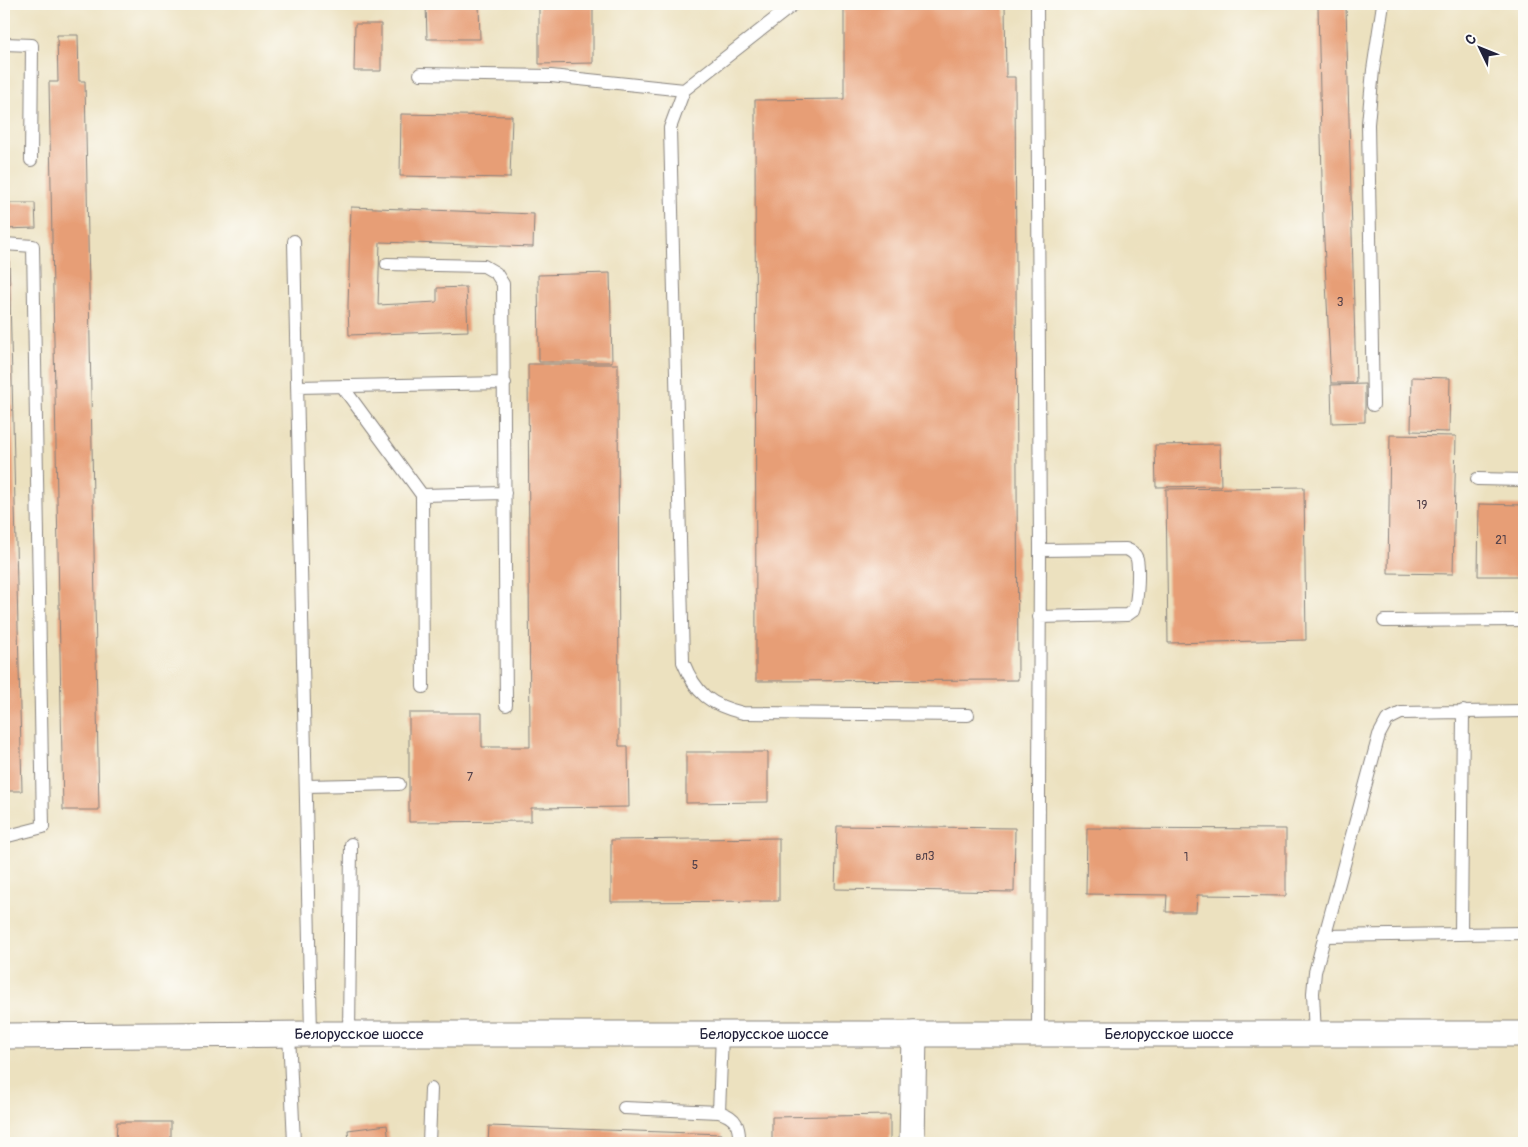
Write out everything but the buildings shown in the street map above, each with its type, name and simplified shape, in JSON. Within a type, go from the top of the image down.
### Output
[{"type":"street","name":"Белорусское шоссе","points":[[4,1036],[300,1034],[1524,1034]]},
{"type":"street","points":[[912,1143],[914,1034]]},
{"type":"lane","points":[[794,4],[684,90],[670,128],[683,662],[690,678],[702,695],[721,708],[743,713],[968,715]]},
{"type":"lane","points":[[1037,4],[1040,550],[1038,1034]]},
{"type":"lane","points":[[1373,406],[1368,124],[1373,70],[1383,4]]},
{"type":"lane","points":[[4,44],[32,45],[31,160]]},
{"type":"lane","points":[[420,74],[551,76],[684,90]]},
{"type":"lane","points":[[294,241],[306,786],[300,1034],[294,1143]]},
{"type":"lane","points":[[4,244],[33,246],[43,827],[4,837]]},
{"type":"lane","points":[[388,264],[484,266],[496,273],[504,284],[506,705]]},
{"type":"lane","points":[[297,387],[504,383]]},
{"type":"lane","points":[[342,386],[422,495],[423,687]]},
{"type":"lane","points":[[1478,480],[1524,480]]},
{"type":"lane","points":[[422,495],[505,493]]},
{"type":"lane","points":[[1039,617],[1127,615],[1134,610],[1137,603],[1137,559],[1133,552],[1126,549],[1040,550]]},
{"type":"lane","points":[[1384,621],[1524,620]]},
{"type":"lane","points":[[1315,1035],[1314,979],[1378,735],[1387,720],[1401,713],[1524,710]]},
{"type":"lane","points":[[1461,934],[1463,711]]},
{"type":"lane","points":[[306,786],[399,784]]},
{"type":"lane","points":[[349,1034],[351,844]]},
{"type":"lane","points":[[1324,936],[1524,933]]},
{"type":"lane","points":[[718,1112],[722,1034]]},
{"type":"lane","points":[[429,1143],[431,1089]]},
{"type":"lane","points":[[624,1108],[718,1112],[727,1115],[735,1122],[740,1130],[739,1143]]}]
